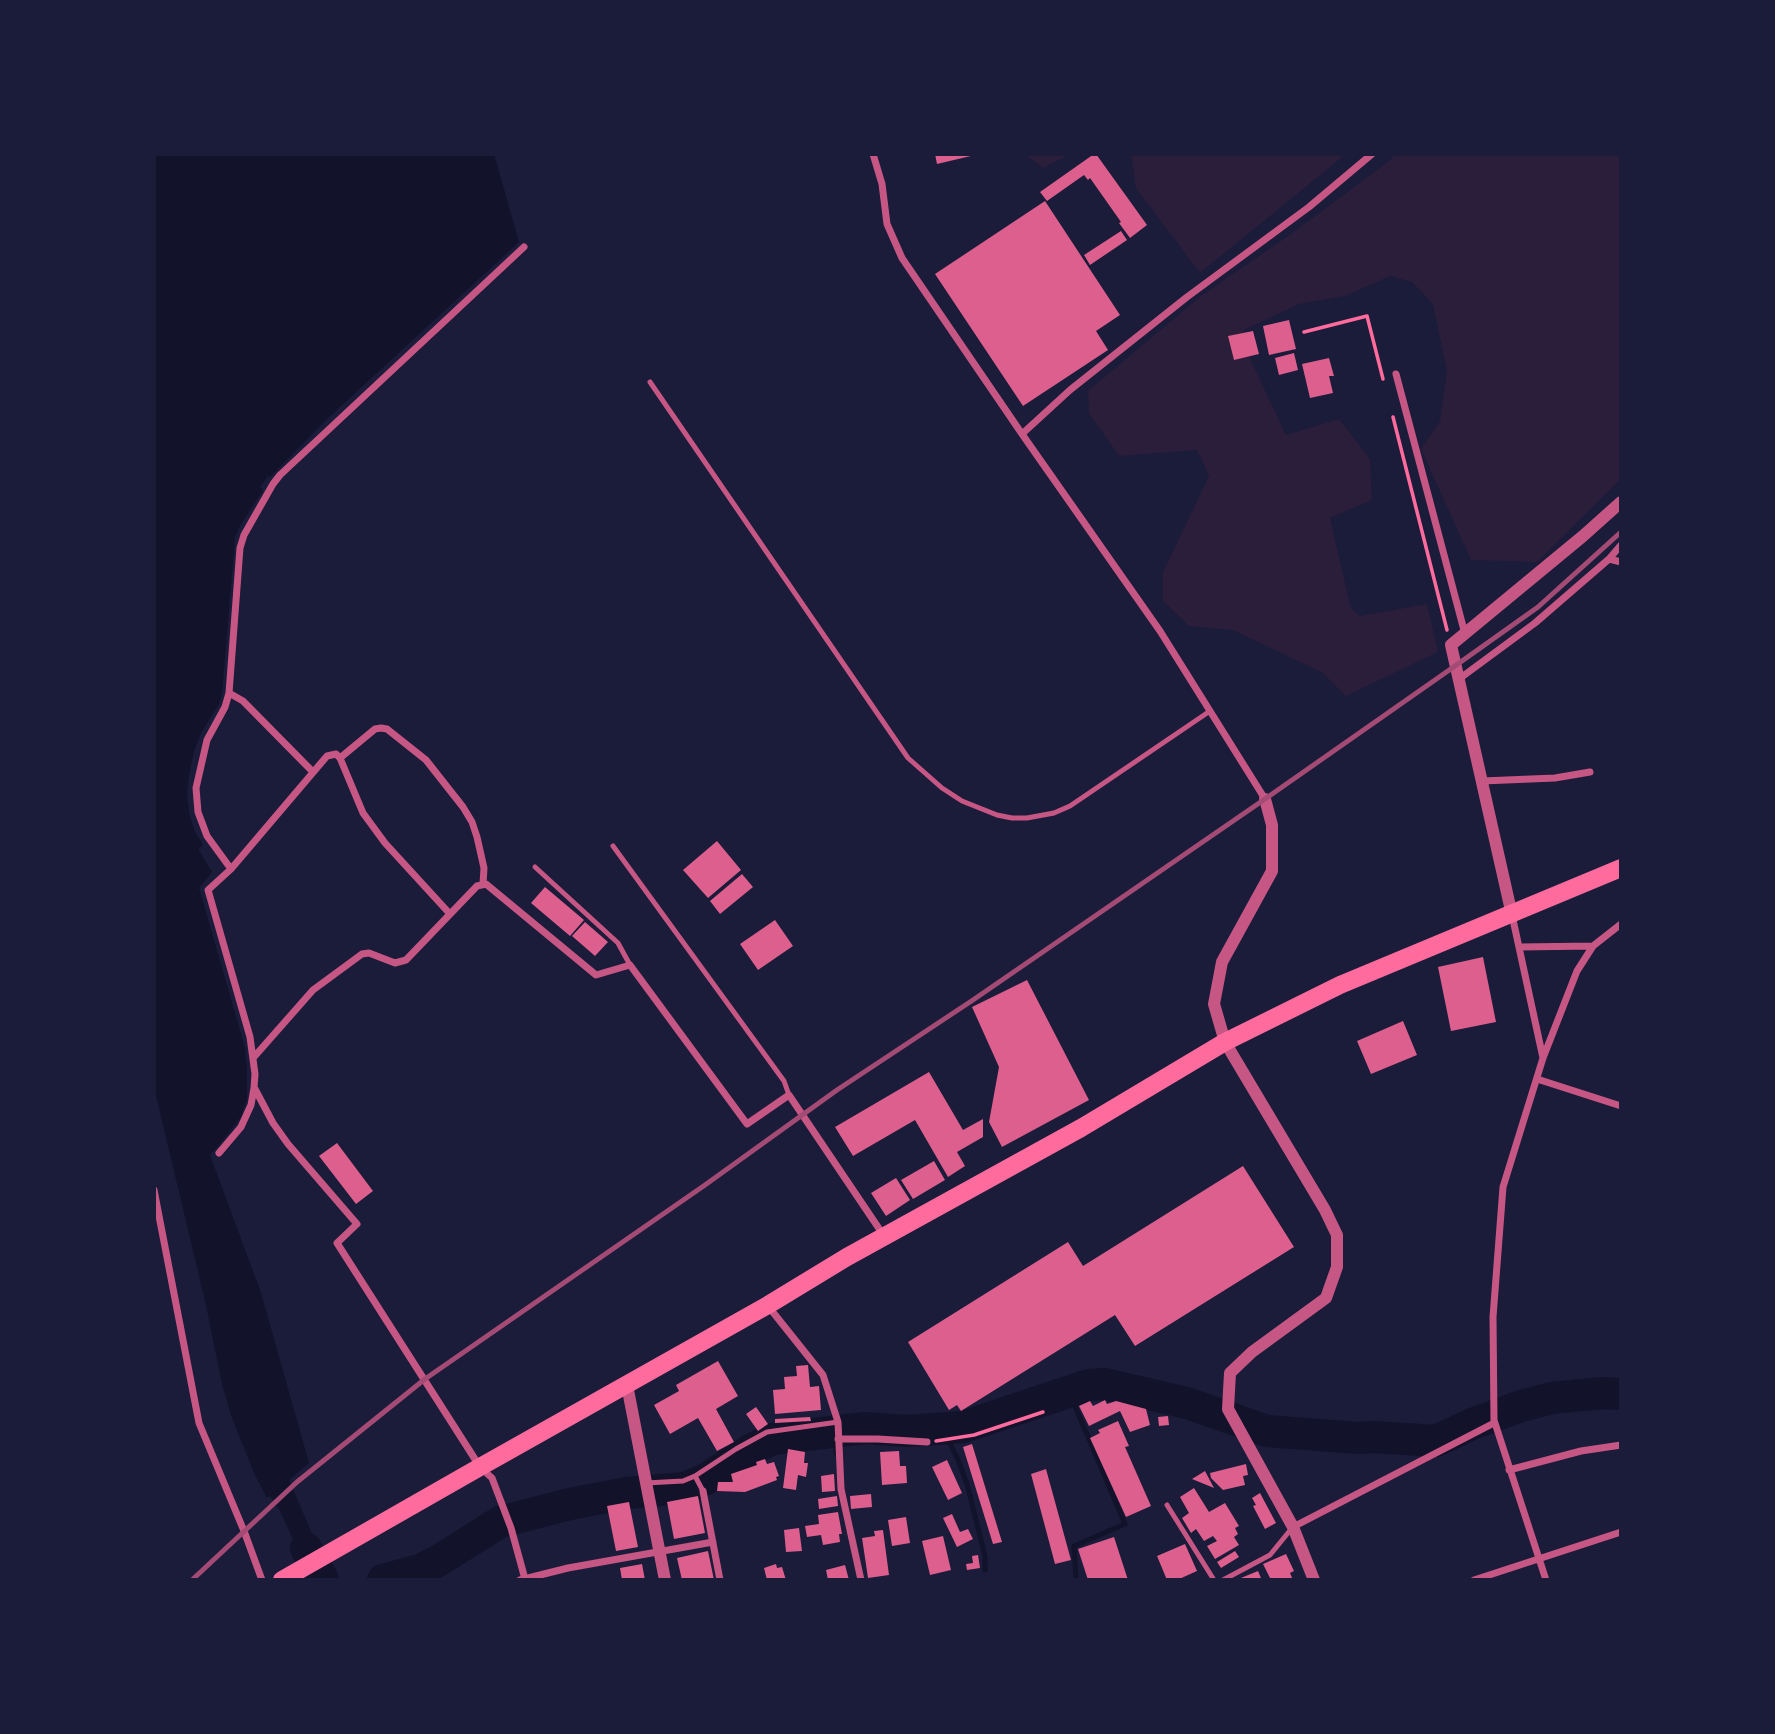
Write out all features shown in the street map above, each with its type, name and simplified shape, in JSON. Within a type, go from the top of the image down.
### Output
[{"type":"highway","points":[[282,1580],[308,1568],[480,1466],[1081,1128],[1225,1042],[1340,985],[1621,868]]},
{"type":"street","points":[[873,154],[882,184],[887,224],[902,258],[1160,631],[1265,799],[1272,825],[1272,871],[1222,962],[1214,1004],[1225,1042],[1325,1210],[1337,1235],[1337,1267],[1326,1298],[1252,1352],[1230,1373],[1228,1409],[1293,1527],[1314,1580]]},
{"type":"street","points":[[1022,434],[1070,390],[1187,297],[1309,207],[1372,154]]},
{"type":"street","points":[[231,869],[207,836],[198,812],[196,788],[207,740],[225,707],[229,693],[240,548],[244,535],[280,475],[524,247]]},
{"type":"street","points":[[1396,374],[1465,634]]},
{"type":"street","points":[[1543,1058],[1451,645],[1621,502]]},
{"type":"street","points":[[1459,679],[1535,623],[1609,559],[1621,545]]},
{"type":"street","points":[[1609,559],[1621,562]]},
{"type":"street","points":[[229,693],[243,701],[313,772]]},
{"type":"street","points":[[340,758],[375,729],[381,728],[387,729],[426,761],[472,822],[484,868],[483,884]]},
{"type":"street","points":[[219,1153],[241,1127],[251,1105],[254,1057],[208,890],[231,869],[327,756],[336,754],[340,758],[363,813],[385,843],[450,914]]},
{"type":"street","points":[[1482,781],[1555,778],[1590,772]]},
{"type":"street","points":[[254,1057],[313,990],[332,975],[365,953],[396,963],[405,960],[477,886],[486,884],[596,975],[631,965],[747,1124],[789,1096],[884,1237]]},
{"type":"street","points":[[1546,1580],[1494,1422],[1493,1317],[1503,1187],[1543,1058],[1577,971],[1593,946],[1621,924]]},
{"type":"street","points":[[1519,947],[1593,946]]},
{"type":"street","points":[[1537,1079],[1621,1105]]},
{"type":"street","points":[[254,1088],[288,1144],[357,1224],[337,1243],[480,1466],[492,1478],[511,1528],[522,1579],[660,1550],[713,1542]]},
{"type":"street","points":[[154,1190],[199,1423],[262,1580]]},
{"type":"street","points":[[768,1305],[823,1375],[838,1423],[841,1489],[861,1580]]},
{"type":"street","points":[[627,1385],[665,1580]]},
{"type":"street","points":[[1293,1527],[1494,1422]]},
{"type":"street","points":[[838,1437],[927,1442]]},
{"type":"street","points":[[1509,1470],[1581,1451],[1621,1445]]},
{"type":"street","points":[[703,1490],[720,1580]]},
{"type":"street","points":[[1474,1580],[1621,1532]]},
{"type":"lane","points":[[650,382],[908,758],[942,788],[962,801],[1012,818],[1054,813],[1070,806],[1210,711]]},
{"type":"lane","points":[[612,846],[784,1081],[789,1096]]},
{"type":"lane","points":[[535,867],[618,943],[631,965]]},
{"type":"lane","points":[[646,1483],[682,1481],[695,1476],[767,1432],[838,1423]]},
{"type":"lane","points":[[695,1476],[703,1490]]},
{"type":"lane","points":[[1167,1505],[1214,1580]]},
{"type":"lane","points":[[1223,1580],[1270,1555],[1293,1527]]},
{"type":"path","points":[[1304,332],[1367,316],[1384,382]]},
{"type":"path","points":[[1391,408],[1451,645]]},
{"type":"path","points":[[927,1442],[974,1434],[1043,1412]]},
{"type":"shaded area","points":[[154,154],[494,154],[519,242],[327,419],[260,487],[263,490],[235,537],[222,693],[219,704],[201,733],[189,775],[189,813],[194,830],[203,845],[198,849],[212,872],[199,888],[245,1048],[247,1069],[247,1099],[240,1118],[210,1155],[261,1293],[309,1463],[289,1480],[316,1543],[299,1552],[279,1509],[270,1496],[267,1498],[255,1475],[232,1418],[154,1087]]},
{"type":"shaded area","points":[[1025,154],[1071,154],[1043,168]]},
{"type":"shaded area","points":[[1131,154],[1346,154],[1200,273],[1136,188]]},
{"type":"shaded area","points":[[1396,154],[1621,154],[1621,479],[1537,562],[1471,560],[1421,449],[1440,421],[1447,371],[1433,304],[1412,282],[1390,276],[1345,296],[1299,304],[1244,330],[1242,342],[1286,435],[1339,419],[1370,459],[1372,500],[1330,518],[1351,609],[1360,616],[1427,604],[1438,652],[1346,696],[1323,673],[1233,630],[1189,626],[1163,601],[1163,572],[1209,476],[1197,450],[1119,456],[1089,413],[1088,391],[1201,296],[1288,236]]},
{"type":"building","points":[[935,154],[975,154],[975,155],[937,164]]},
{"type":"building","points":[[1094,154],[1147,225],[1130,238],[1090,178],[1088,180],[1084,175],[1047,201],[1040,192]]},
{"type":"building","points":[[1045,201],[1120,315],[1096,331],[1108,350],[1023,406],[935,274]]},
{"type":"building","points":[[1121,231],[1127,240],[1090,265],[1084,255]]},
{"type":"building","points":[[1289,320],[1296,349],[1269,355],[1263,326]]},
{"type":"building","points":[[1253,331],[1259,354],[1234,360],[1228,336]]},
{"type":"building","points":[[1294,353],[1298,370],[1279,375],[1275,358]]},
{"type":"building","points":[[1329,358],[1334,376],[1329,376],[1333,393],[1310,398],[1302,364]]},
{"type":"building","points":[[717,841],[741,870],[708,898],[683,870]]},
{"type":"building","points":[[742,874],[753,887],[720,914],[710,901]]},
{"type":"building","points":[[545,887],[584,920],[570,936],[531,903]]},
{"type":"building","points":[[775,920],[793,946],[758,970],[740,944]]},
{"type":"building","points":[[585,922],[608,942],[595,956],[572,936]]},
{"type":"building","points":[[1483,957],[1496,1022],[1451,1031],[1438,967]]},
{"type":"building","points":[[1027,980],[1089,1100],[1002,1147],[989,1122],[999,1067],[972,1007]]},
{"type":"building","points":[[1403,1021],[1417,1055],[1371,1074],[1357,1041]]},
{"type":"building","points":[[929,1072],[963,1130],[983,1119],[983,1137],[957,1152],[965,1166],[948,1177],[915,1120],[853,1156],[835,1127]]},
{"type":"building","points":[[337,1143],[373,1191],[356,1204],[319,1156]]},
{"type":"building","points":[[934,1161],[945,1180],[913,1199],[901,1180]]},
{"type":"building","points":[[1243,1166],[1294,1247],[1135,1346],[1115,1315],[961,1411],[957,1405],[949,1410],[908,1342],[1068,1242],[1083,1266]]},
{"type":"building","points":[[896,1178],[910,1200],[886,1216],[871,1193]]},
{"type":"building","points":[[718,1361],[738,1396],[716,1409],[734,1442],[717,1451],[698,1418],[670,1434],[654,1405],[679,1391],[676,1385]]},
{"type":"building","points":[[808,1365],[810,1387],[819,1386],[821,1410],[775,1414],[773,1390],[785,1389],[784,1377],[797,1376],[796,1366]]},
{"type":"building","points":[[1105,1400],[1107,1404],[1116,1401],[1146,1409],[1150,1425],[1130,1432],[1120,1411],[1089,1426],[1079,1406],[1090,1401],[1093,1406]]},
{"type":"building","points":[[756,1407],[768,1424],[758,1431],[746,1414]]},
{"type":"building","points":[[1168,1416],[1169,1425],[1159,1426],[1158,1417]]},
{"type":"building","points":[[810,1417],[811,1421],[775,1423],[775,1419]]},
{"type":"building","points":[[1118,1421],[1129,1446],[1125,1447],[1151,1506],[1126,1517],[1090,1438],[1100,1433],[1098,1430]]},
{"type":"building","points":[[972,1444],[1002,1542],[993,1544],[963,1447]]},
{"type":"building","points":[[788,1449],[805,1452],[804,1463],[808,1463],[806,1477],[798,1475],[796,1490],[783,1488]]},
{"type":"building","points":[[899,1451],[900,1466],[906,1466],[907,1483],[882,1485],[880,1452]]},
{"type":"building","points":[[765,1459],[767,1464],[774,1462],[779,1476],[776,1477],[777,1480],[745,1492],[717,1491],[718,1482],[733,1482],[731,1474],[757,1465],[756,1462]]},
{"type":"building","points":[[947,1460],[962,1493],[948,1500],[932,1467]]},
{"type":"building","points":[[1246,1464],[1248,1475],[1243,1476],[1245,1485],[1223,1490],[1211,1478],[1210,1473]]},
{"type":"building","points":[[1046,1469],[1071,1560],[1055,1564],[1031,1474]]},
{"type":"building","points":[[1205,1471],[1214,1488],[1192,1479]]},
{"type":"building","points":[[834,1474],[835,1491],[822,1492],[821,1476]]},
{"type":"building","points":[[1194,1488],[1209,1512],[1225,1503],[1239,1526],[1235,1528],[1238,1534],[1234,1537],[1239,1545],[1215,1559],[1207,1546],[1217,1541],[1213,1536],[1204,1541],[1196,1529],[1191,1533],[1182,1518],[1189,1513],[1180,1497]]},
{"type":"building","points":[[1260,1493],[1276,1523],[1265,1529],[1253,1506],[1256,1505],[1252,1498]]},
{"type":"building","points":[[871,1494],[872,1507],[851,1509],[850,1496]]},
{"type":"building","points":[[698,1496],[705,1533],[674,1539],[667,1502]]},
{"type":"building","points":[[837,1496],[838,1506],[819,1509],[818,1499]]},
{"type":"building","points":[[629,1502],[638,1547],[616,1551],[607,1506]]},
{"type":"building","points":[[838,1512],[842,1534],[839,1534],[840,1542],[823,1545],[821,1535],[807,1537],[805,1526],[819,1524],[818,1515]]},
{"type":"building","points":[[952,1514],[960,1532],[968,1529],[973,1539],[957,1547],[943,1518]]},
{"type":"building","points":[[906,1517],[910,1543],[892,1546],[888,1520]]},
{"type":"building","points":[[799,1528],[802,1551],[786,1552],[784,1530]]},
{"type":"building","points":[[883,1530],[889,1575],[868,1578],[862,1538],[875,1536],[874,1531]]},
{"type":"building","points":[[943,1536],[951,1570],[930,1575],[922,1541]]},
{"type":"building","points":[[1114,1537],[1128,1580],[1088,1580],[1078,1549]]},
{"type":"building","points":[[1185,1544],[1197,1571],[1177,1580],[1167,1580],[1157,1556]]},
{"type":"building","points":[[708,1551],[714,1580],[682,1580],[677,1558]]},
{"type":"building","points":[[1235,1551],[1239,1557],[1221,1568],[1217,1562]]},
{"type":"building","points":[[1286,1554],[1294,1571],[1290,1573],[1293,1580],[1271,1580],[1263,1564]]},
{"type":"building","points":[[978,1555],[980,1568],[967,1570],[966,1564],[973,1563],[972,1556]]},
{"type":"building","points":[[642,1564],[645,1580],[622,1580],[620,1568]]},
{"type":"building","points":[[776,1564],[777,1568],[782,1567],[786,1580],[767,1580],[764,1568]]},
{"type":"building","points":[[845,1565],[849,1580],[828,1580],[826,1570]]},
{"type":"building","points":[[1258,1571],[1261,1578],[1257,1580],[1236,1580]]},
{"type":"waterway","points":[[383,1580],[420,1570],[500,1522],[627,1493],[684,1488],[706,1479],[772,1439],[865,1428],[907,1431],[963,1427],[1089,1385],[1105,1384],[1187,1403],[1267,1431],[1436,1441],[1472,1424],[1552,1398],[1621,1394]]},
{"type":"waterway","points":[[1069,1392],[1125,1524],[1074,1546],[1076,1580]]},
{"type":"waterway","points":[[943,1429],[967,1484],[985,1556],[985,1570]]},
{"type":"waterway","points":[[835,1432],[836,1453]]},
{"type":"waterway","points":[[306,1548],[323,1580]]},
{"type":"railway","points":[[192,1580],[297,1482],[425,1379],[837,1090],[973,1000],[1455,666],[1538,607],[1621,532]]}]
